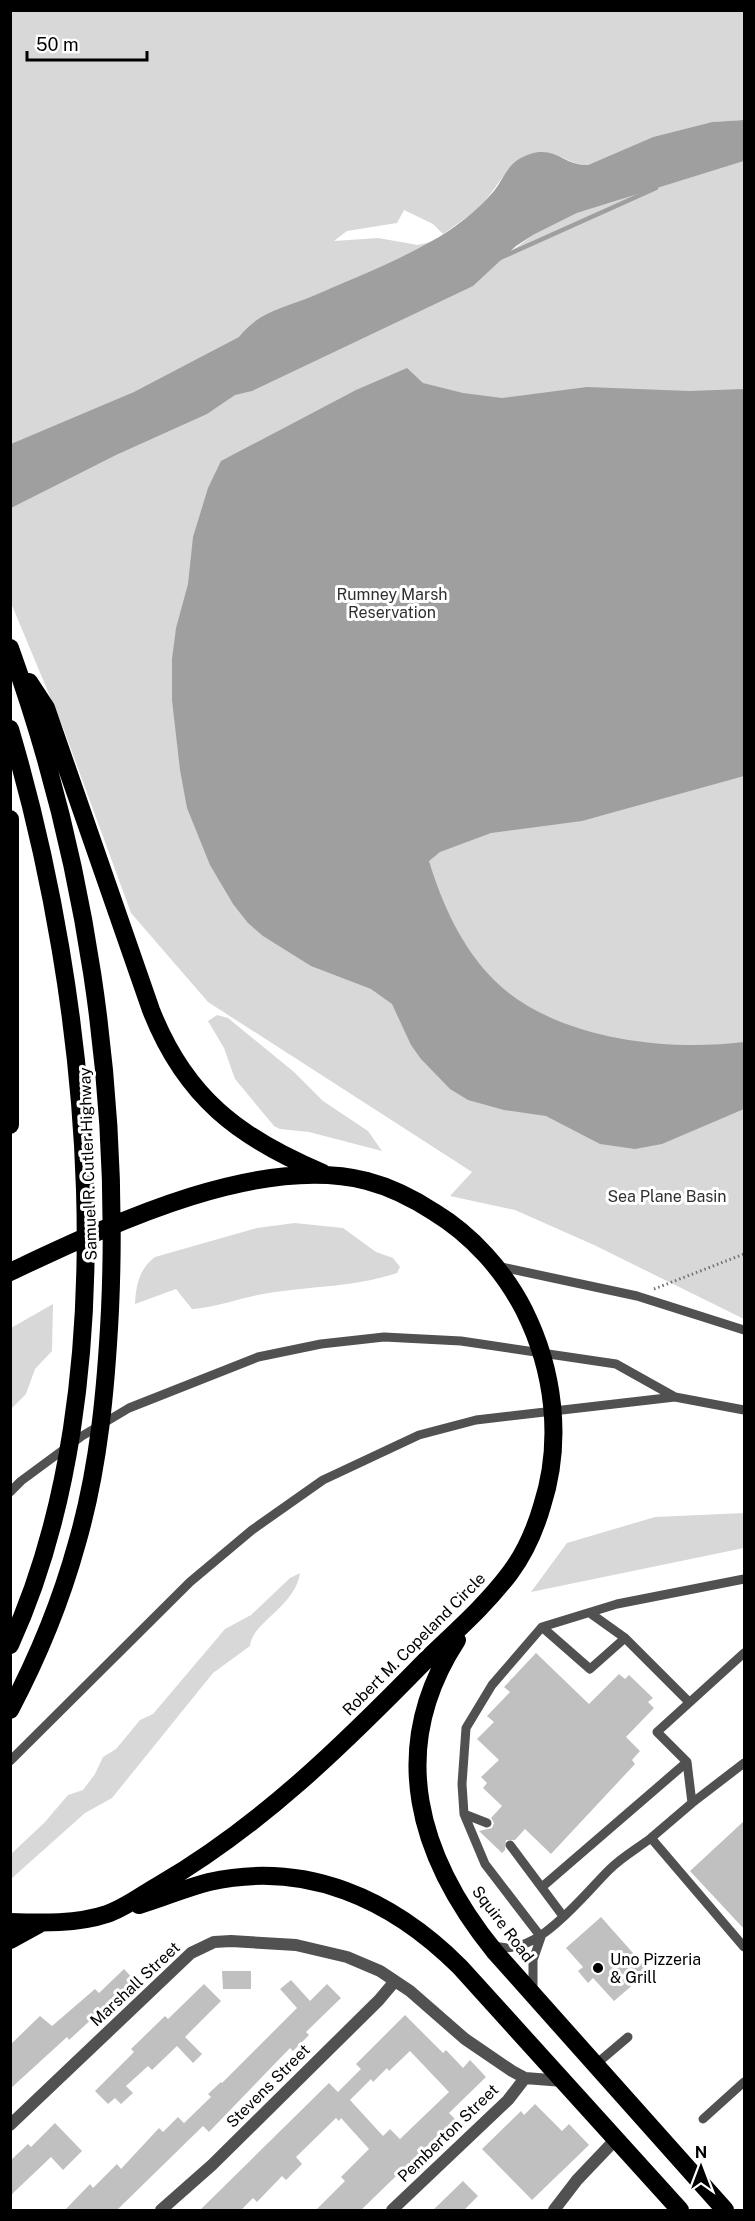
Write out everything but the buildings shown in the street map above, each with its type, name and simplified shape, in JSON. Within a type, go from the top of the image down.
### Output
[{"type":"highway","name":"Samuel R. Cutler Highway","points":[[10,1710],[56,1609],[86,1506],[99,1437],[108,1336],[112,1231],[110,1156],[101,1046],[80,908],[52,782],[13,655]]},
{"type":"highway","points":[[13,655],[46,708],[151,1010],[173,1057],[204,1099],[240,1130],[277,1153],[330,1176]]},
{"type":"highway","name":"Samuel R. Cutler Highway","points":[[10,729],[40,842],[60,939],[75,1057],[83,1165],[84,1251],[80,1356],[68,1459],[54,1526],[30,1601],[10,1645]]},
{"type":"highway","points":[[10,819],[10,1125]]},
{"type":"highway","name":"Robert M. Copeland Circle","points":[[10,1272],[141,1216],[210,1192],[260,1179],[330,1176],[375,1183],[426,1206],[463,1232],[494,1266],[519,1301],[543,1358],[551,1393],[554,1435],[549,1479],[533,1533],[517,1564],[482,1607],[360,1727],[257,1816],[195,1862],[108,1914],[42,1922],[10,1922]]},
{"type":"highway","name":"Squire Road","points":[[482,1607],[447,1655],[428,1697],[419,1733],[416,1780],[423,1820],[438,1860],[458,1898],[489,1943],[725,2211]]},
{"type":"highway","points":[[108,1914],[189,1887],[238,1877],[300,1880],[349,1892],[402,1917],[438,1946],[680,2211]]},
{"type":"highway","points":[[10,1940],[42,1922]]},
{"type":"street","name":"Marshall Street","points":[[10,2125],[184,1959],[206,1945],[231,1941],[314,1948],[347,1957],[395,1981],[479,2049],[525,2078],[563,2081]]},
{"type":"street","name":"Stevens Street","points":[[161,2211],[380,2000],[395,1981]]},
{"type":"street","name":"Pemberton Street","points":[[392,2211],[508,2100],[525,2078]]},
{"type":"street","points":[[554,2211],[577,2180],[616,2139]]},
{"type":"lane","points":[[494,1266],[637,1296],[744,1330]]},
{"type":"lane","points":[[10,1492],[21,1481],[82,1436],[129,1408],[258,1357],[321,1344],[384,1337],[461,1341],[616,1364],[675,1397]]},
{"type":"lane","points":[[10,1761],[190,1582],[252,1530],[323,1480],[371,1455],[419,1435],[476,1420],[675,1397],[744,1410]]},
{"type":"lane","points":[[541,1936],[485,1864],[464,1814],[462,1784],[466,1728],[492,1685],[542,1627],[617,1604],[744,1579]]},
{"type":"lane","points":[[590,1612],[625,1638],[689,1702]]},
{"type":"lane","points":[[542,1627],[590,1669],[625,1638]]},
{"type":"lane","points":[[692,1803],[687,1762],[657,1732],[744,1653]]},
{"type":"lane","points":[[542,1887],[687,1762]]},
{"type":"lane","points":[[489,1943],[496,1947],[517,1947],[541,1936],[613,1866],[744,1763]]},
{"type":"lane","points":[[464,1814],[487,1822]]},
{"type":"lane","points":[[651,1838],[744,1947]]},
{"type":"lane","points":[[510,1845],[563,1916]]},
{"type":"lane","points":[[537,2000],[531,1974],[535,1949],[541,1936]]},
{"type":"lane","points":[[595,2065],[628,2037]]},
{"type":"lane","points":[[703,2119],[744,2082]]},
{"type":"path","points":[[637,1296],[744,1254]]},
{"type":"green space","name":"Rumney Marsh Reservation","points":[[10,11],[744,11],[744,120],[712,122],[653,137],[588,165],[582,165],[550,153],[532,155],[514,165],[480,206],[443,234],[433,224],[404,210],[397,223],[347,231],[334,241],[378,238],[418,245],[443,239],[499,260],[533,235],[577,213],[744,161],[744,1319],[594,1245],[515,1210],[450,1196],[472,1172],[208,1002],[131,913],[64,730],[11,603]]},
{"type":"green space","points":[[217,1015],[228,1018],[294,1072],[323,1101],[368,1131],[382,1151],[309,1132],[280,1129],[274,1126],[235,1079],[224,1048],[208,1021]]},
{"type":"green space","points":[[295,1223],[343,1228],[376,1252],[393,1258],[400,1267],[397,1273],[381,1278],[269,1293],[202,1308],[192,1309],[176,1289],[135,1304],[139,1278],[145,1267],[155,1257],[257,1228]]},
{"type":"green space","points":[[53,1304],[52,1351],[35,1369],[26,1394],[11,1409],[11,1328]]},
{"type":"green space","points":[[744,1513],[744,1548],[531,1592],[567,1543],[655,1517]]},
{"type":"green space","points":[[300,1573],[290,1595],[258,1629],[250,1646],[213,1673],[112,1798],[85,1813],[11,1879],[11,1854],[44,1823],[68,1795],[83,1790],[95,1774],[103,1757],[116,1749],[140,1720],[153,1714],[225,1629],[251,1615],[290,1578]]},
{"type":"shaded area","points":[[744,120],[744,161],[577,213],[516,246],[473,286],[252,391],[235,395],[207,414],[116,455],[11,508],[11,444],[134,392],[239,337],[255,321],[264,316],[402,257],[439,237],[480,206],[519,159],[541,152],[588,165],[653,137],[712,122]]},
{"type":"shaded area","points":[[407,368],[423,383],[463,393],[502,398],[587,387],[689,391],[744,389],[744,776],[582,821],[491,833],[440,852],[429,861],[440,893],[463,940],[494,980],[518,1000],[547,1016],[578,1028],[612,1037],[680,1045],[744,1042],[744,1109],[662,1144],[635,1149],[600,1144],[546,1116],[504,1110],[468,1100],[450,1089],[421,1059],[411,1045],[392,1004],[371,989],[311,966],[263,936],[248,923],[233,904],[210,865],[187,808],[172,700],[172,659],[176,628],[188,584],[193,537],[208,488],[221,461],[356,390]]},
{"type":"waterway","points":[[500,258],[656,188]]},
{"type":"place","name":"Uno Pizzeria & Grill","points":[[598,1968]]},
{"type":"park label","name":"Sea Plane Basin","points":[[667,1196]]}]
